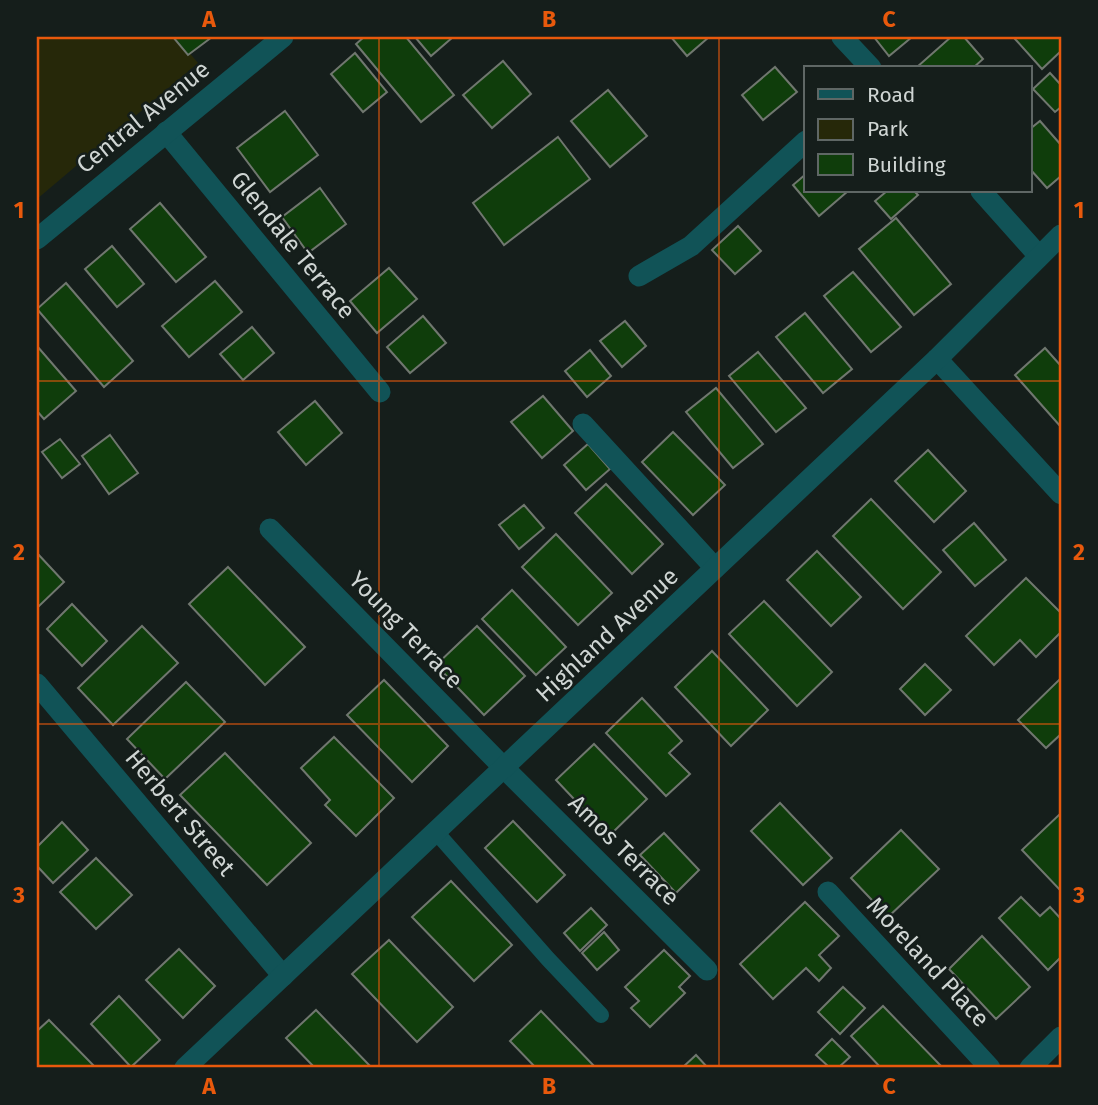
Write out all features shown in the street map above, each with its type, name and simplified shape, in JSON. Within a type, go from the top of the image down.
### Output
[{"type":"street","name":"Central Avenue","points":[[37,239],[283,37]]},
{"type":"street","points":[[842,37],[869,66]]},
{"type":"street","name":"Glendale Terrace","points":[[166,132],[380,392]]},
{"type":"street","points":[[639,276],[691,246],[804,143]]},
{"type":"street","points":[[982,192],[1040,256]]},
{"type":"street","name":"Highland Avenue","points":[[185,1068],[937,359],[1061,235]]},
{"type":"street","points":[[937,359],[1061,494]]},
{"type":"street","points":[[583,424],[715,568]]},
{"type":"street","name":"Young Terrace","points":[[270,529],[504,768]]},
{"type":"street","name":"Herbert Street","points":[[37,684],[283,976]]},
{"type":"street","name":"Amos Terrace","points":[[504,768],[707,970]]},
{"type":"street","name":"Moreland Place","points":[[828,892],[990,1068]]},
{"type":"street","points":[[1030,1068],[1061,1037]]},
{"type":"lane","points":[[436,832],[601,1015]]},
{"type":"green space","points":[[37,37],[176,37],[198,63],[37,199]]},
{"type":"building","points":[[173,37],[212,37],[188,55]]},
{"type":"building","points":[[364,37],[406,37],[454,95],[421,122],[356,44]]},
{"type":"building","points":[[415,37],[453,37],[431,56]]},
{"type":"building","points":[[671,37],[709,37],[687,56]]},
{"type":"building","points":[[874,37],[912,37],[889,56]]},
{"type":"building","points":[[951,37],[964,37],[983,59],[975,66],[918,66]]},
{"type":"building","points":[[1061,37],[1061,51],[1042,69],[1015,39]]},
{"type":"building","points":[[355,53],[387,92],[363,112],[331,74]]},
{"type":"building","points":[[503,61],[531,94],[492,128],[463,95]]},
{"type":"building","points":[[775,67],[797,92],[763,120],[742,95]]},
{"type":"building","points":[[1050,73],[1061,85],[1061,107],[1055,112],[1033,89]]},
{"type":"building","points":[[608,90],[647,136],[610,167],[571,121]]},
{"type":"building","points":[[285,111],[318,155],[270,192],[237,148]]},
{"type":"building","points":[[1040,121],[1061,145],[1061,176],[1047,188],[1032,171],[1032,127]]},
{"type":"building","points":[[558,137],[590,179],[504,245],[473,203]]},
{"type":"building","points":[[804,176],[804,192],[847,192],[819,216],[793,185]]},
{"type":"building","points":[[320,188],[346,224],[308,253],[282,217]]},
{"type":"building","points":[[886,192],[915,192],[918,195],[891,219],[875,201]]},
{"type":"building","points":[[160,203],[206,257],[176,282],[130,229]]},
{"type":"building","points":[[896,218],[951,284],[914,315],[859,249]]},
{"type":"building","points":[[738,226],[761,251],[735,274],[712,250]]},
{"type":"building","points":[[112,246],[144,284],[117,307],[85,269]]},
{"type":"building","points":[[389,268],[417,299],[377,333],[350,301]]},
{"type":"building","points":[[853,272],[901,327],[871,352],[824,296]]},
{"type":"building","points":[[215,281],[242,312],[189,357],[162,326]]},
{"type":"building","points":[[66,283],[133,361],[104,387],[37,309]]},
{"type":"building","points":[[805,313],[852,369],[823,393],[776,337]]},
{"type":"building","points":[[423,316],[446,343],[410,373],[387,347]]},
{"type":"building","points":[[625,321],[646,346],[622,367],[600,341]]},
{"type":"building","points":[[252,327],[274,353],[243,380],[220,354]]},
{"type":"building","points":[[37,346],[76,391],[44,419],[37,411]]},
{"type":"building","points":[[1045,348],[1061,366],[1061,427],[1015,375]]},
{"type":"building","points":[[590,350],[611,376],[587,397],[565,371]]},
{"type":"building","points":[[758,352],[806,408],[776,432],[729,376]]},
{"type":"building","points":[[716,388],[763,444],[733,468],[686,412]]},
{"type":"building","points":[[543,396],[573,431],[542,458],[511,422]]},
{"type":"building","points":[[315,401],[342,433],[306,465],[278,432]]},
{"type":"building","points":[[673,432],[725,485],[693,515],[642,462]]},
{"type":"building","points":[[110,435],[138,473],[109,494],[82,456]]},
{"type":"building","points":[[60,439],[80,464],[62,478],[42,452]]},
{"type":"building","points":[[588,444],[610,469],[586,490],[564,465]]},
{"type":"building","points":[[928,450],[966,491],[934,522],[895,481]]},
{"type":"building","points":[[606,484],[663,544],[632,574],[575,513]]},
{"type":"building","points":[[871,499],[941,572],[903,609],[833,536]]},
{"type":"building","points":[[524,505],[544,528],[519,549],[499,525]]},
{"type":"building","points":[[974,523],[1006,560],[975,586],[943,550]]},
{"type":"building","points":[[556,534],[612,593],[578,625],[522,567]]},
{"type":"building","points":[[817,551],[861,597],[831,626],[787,580]]},
{"type":"building","points":[[37,553],[64,582],[37,608]]},
{"type":"building","points":[[228,567],[305,647],[265,685],[189,604]]},
{"type":"building","points":[[1026,578],[1061,613],[1061,632],[1036,657],[1020,640],[994,665],[966,636]]},
{"type":"building","points":[[512,590],[566,647],[536,675],[482,619]]},
{"type":"building","points":[[764,601],[832,672],[797,706],[729,634]]},
{"type":"building","points":[[72,604],[107,641],[82,666],[47,629]]},
{"type":"building","points":[[142,626],[178,663],[113,725],[78,688]]},
{"type":"building","points":[[477,626],[525,676],[484,715],[436,665]]},
{"type":"building","points":[[712,651],[768,710],[731,746],[675,687]]},
{"type":"building","points":[[925,664],[951,690],[925,715],[900,689]]},
{"type":"building","points":[[1061,678],[1061,734],[1046,748],[1018,720]]},
{"type":"building","points":[[384,680],[448,746],[412,782],[347,715]]},
{"type":"building","points":[[186,682],[225,722],[165,779],[127,739]]},
{"type":"building","points":[[642,698],[682,741],[669,753],[690,774],[666,796],[606,733]]},
{"type":"building","points":[[334,737],[394,798],[356,836],[325,805],[330,800],[301,768]]},
{"type":"building","points":[[594,744],[647,799],[609,836],[556,780]]},
{"type":"building","points":[[225,753],[311,843],[267,885],[180,795]]},
{"type":"building","points":[[780,803],[832,858],[803,885],[751,831]]},
{"type":"building","points":[[1061,813],[1061,891],[1022,850]]},
{"type":"building","points":[[513,821],[565,875],[537,902],[485,848]]},
{"type":"building","points":[[62,822],[88,850],[53,883],[37,866],[37,847]]},
{"type":"building","points":[[901,830],[939,869],[888,917],[851,878]]},
{"type":"building","points":[[664,833],[699,870],[676,893],[640,855]]},
{"type":"building","points":[[96,858],[132,895],[96,929],[60,892]]},
{"type":"building","points":[[451,881],[512,945],[474,981],[412,917]]},
{"type":"building","points":[[1021,897],[1040,916],[1050,907],[1061,919],[1061,957],[1048,970],[999,918]]},
{"type":"building","points":[[805,902],[839,936],[819,955],[831,968],[819,981],[806,968],[773,999],[740,964]]},
{"type":"building","points":[[591,908],[607,925],[580,951],[564,933]]},
{"type":"building","points":[[604,932],[619,950],[597,970],[582,953]]},
{"type":"building","points":[[982,936],[1030,987],[996,1019],[949,969]]},
{"type":"building","points":[[389,940],[453,1007],[417,1042],[352,974]]},
{"type":"building","points":[[179,949],[215,986],[183,1018],[146,980]]},
{"type":"building","points":[[664,950],[690,976],[679,987],[685,993],[650,1027],[631,1008],[639,1001],[625,987]]},
{"type":"building","points":[[843,987],[865,1008],[840,1034],[818,1012]]},
{"type":"building","points":[[119,996],[160,1040],[131,1067],[91,1024]]},
{"type":"building","points":[[883,1006],[943,1068],[881,1068],[851,1036]]},
{"type":"building","points":[[316,1010],[372,1068],[315,1068],[286,1038]]},
{"type":"building","points":[[541,1011],[596,1068],[536,1068],[510,1041]]},
{"type":"building","points":[[49,1020],[96,1068],[37,1068],[37,1031]]},
{"type":"building","points":[[832,1039],[850,1057],[838,1068],[830,1068],[816,1055]]},
{"type":"building","points":[[696,1055],[708,1068],[682,1068]]}]
